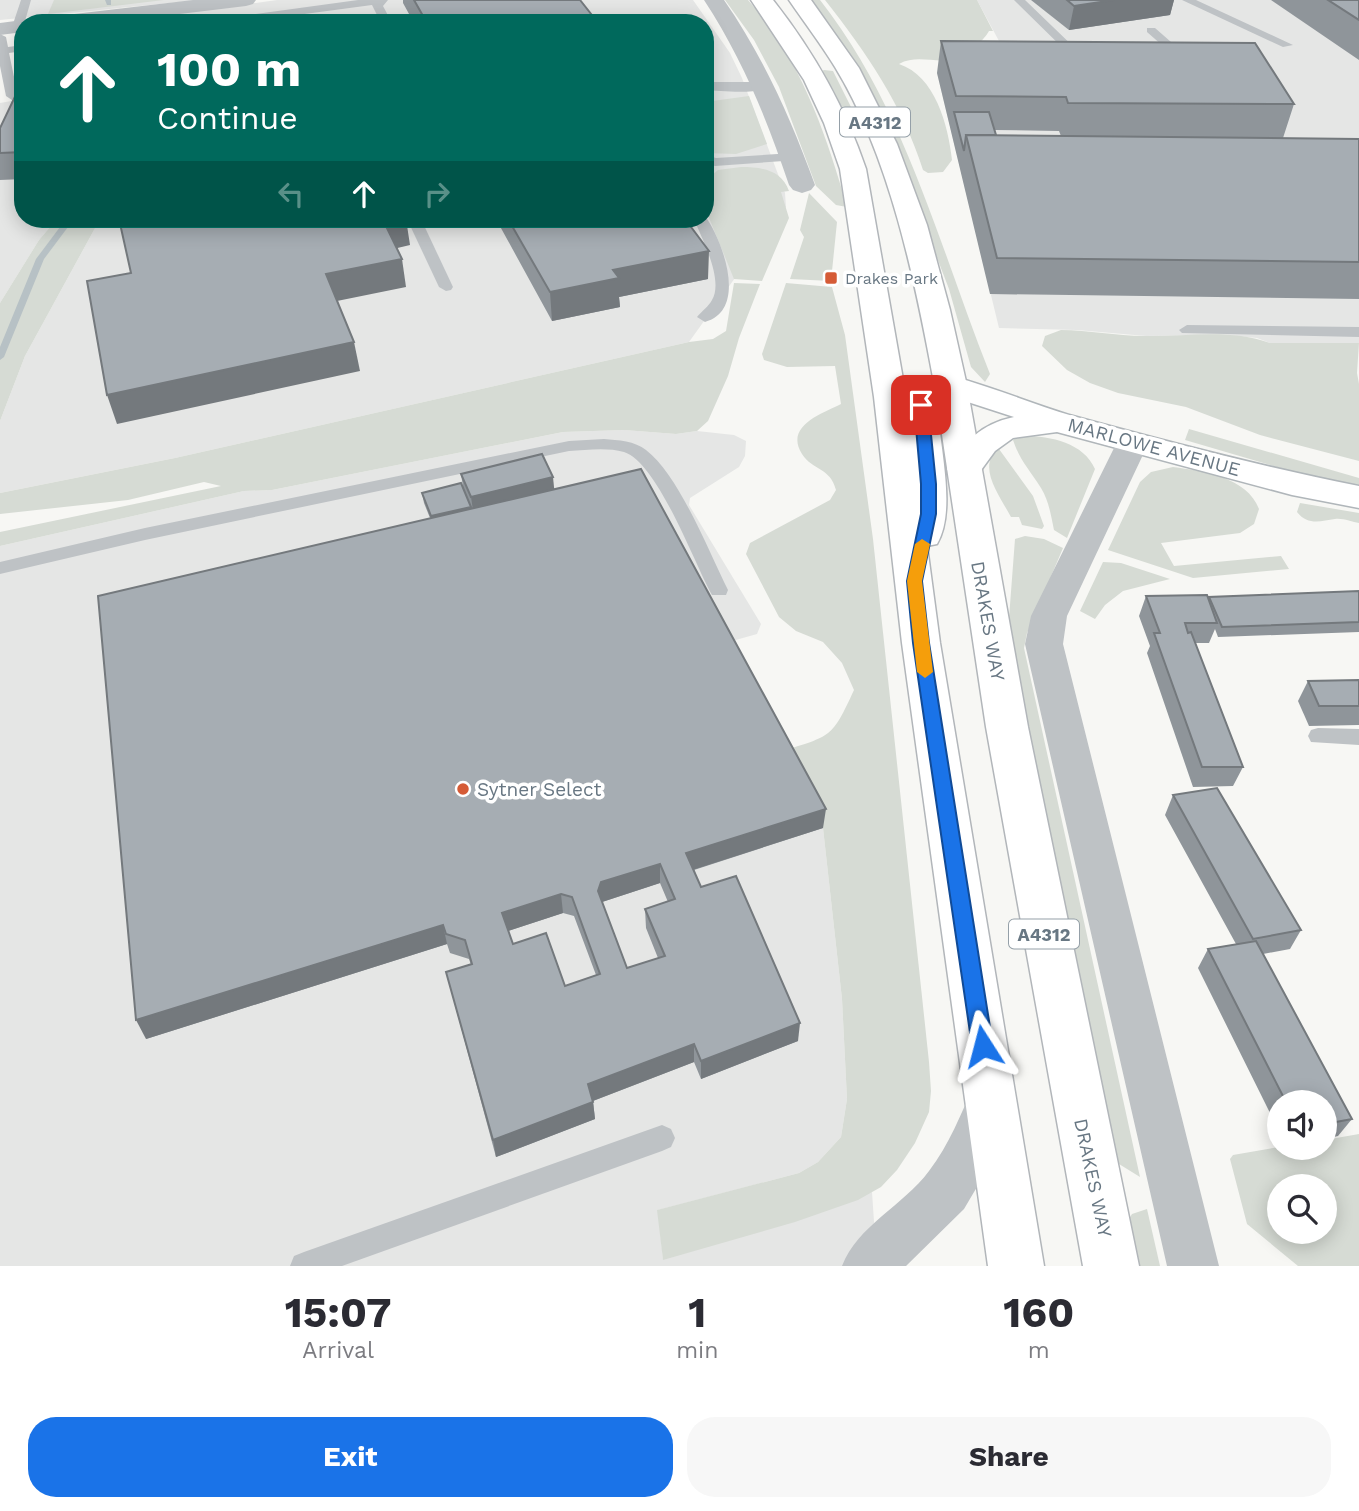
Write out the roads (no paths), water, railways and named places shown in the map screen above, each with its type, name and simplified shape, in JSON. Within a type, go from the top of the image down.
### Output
[{"type":"main road","name":"A4312","points":[[762,0],[812,73],[844,139],[853,169],[890,397],[921,643],[1016,1266]]},
{"type":"main road","name":"DRAKES WAY","points":[[800,0],[824,31],[874,119],[915,235],[951,386],[983,600],[1052,973],[1111,1266]]},
{"type":"main road","points":[[915,581],[928,514],[929,484],[921,405],[951,386]]},
{"type":"main road","name":"MARLOWE AVENUE","points":[[951,386],[1058,422],[1292,484],[1359,497]]},
{"type":"main road","points":[[964,470],[978,446],[997,432],[1018,426],[1058,422]]},
{"type":"street","points":[[114,14],[194,3],[246,0]]},
{"type":"street","points":[[714,0],[746,46],[766,86],[802,185]]},
{"type":"street","points":[[1133,442],[1109,496],[1048,616],[1044,644],[1192,1266]]},
{"type":"street","points":[[868,1266],[946,1191],[969,1153],[991,1101]]},
{"type":"lane","points":[[279,14],[383,0]]},
{"type":"lane","points":[[382,14],[377,5],[383,0]]},
{"type":"lane","points":[[1019,0],[1077,56],[1090,56]]},
{"type":"lane","points":[[1187,0],[1287,45]]},
{"type":"lane","points":[[8,87],[1,51],[10,30]]},
{"type":"lane","points":[[1152,30],[1185,58],[1158,58]]},
{"type":"lane","points":[[714,87],[766,86]]},
{"type":"lane","points":[[714,164],[793,157]]},
{"type":"lane","points":[[418,228],[446,287]]},
{"type":"lane","points":[[704,228],[722,274],[724,288],[721,298],[705,317]]},
{"type":"lane","points":[[1187,330],[1359,332]]},
{"type":"lane","points":[[0,568],[145,534],[569,446],[610,444],[636,451],[649,460],[693,535],[719,590]]},
{"type":"lane","points":[[1318,736],[1359,737]]},
{"type":"lane","points":[[304,1266],[662,1138]]},
{"type":"waterway","points":[[108,0],[109,4]]},
{"type":"waterway","points":[[0,357],[40,259],[63,228]]},
{"type":"place","name":"Drakes Park","points":[[831,278]]},
{"type":"place","name":"Sytner Select","points":[[463,789]]}]
